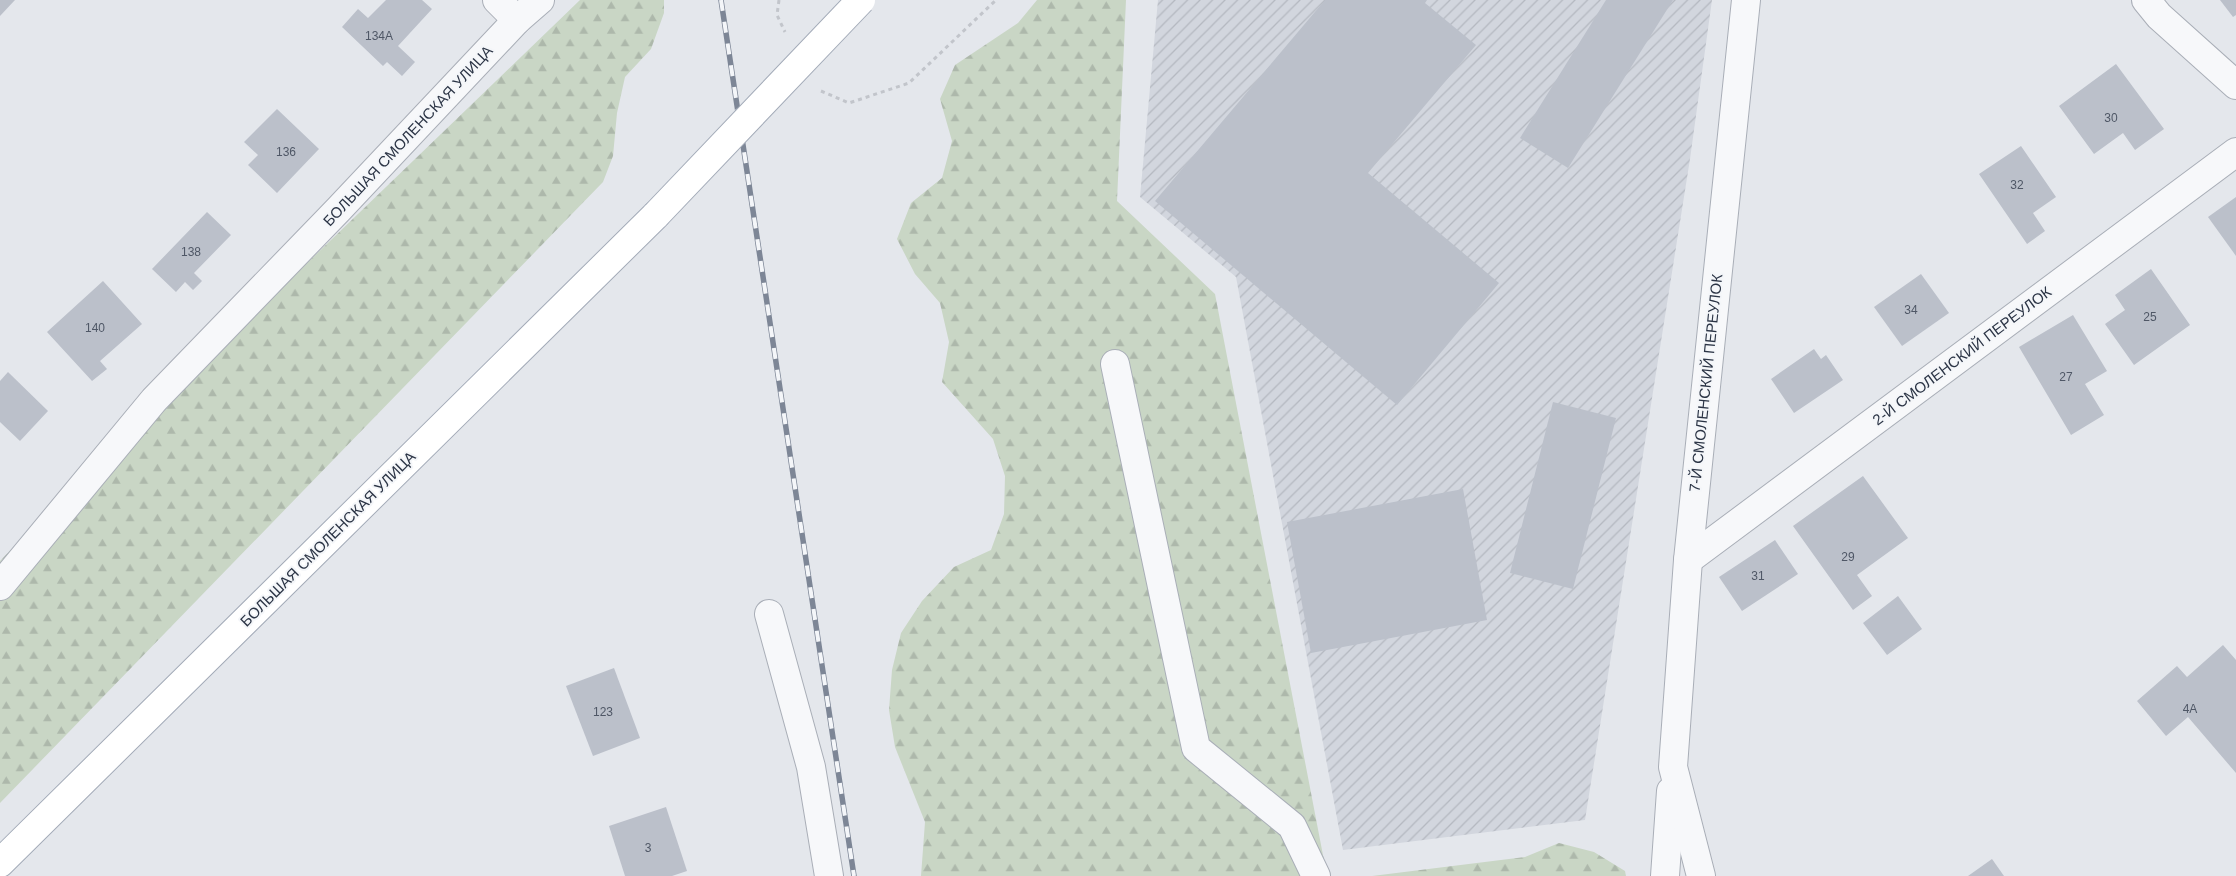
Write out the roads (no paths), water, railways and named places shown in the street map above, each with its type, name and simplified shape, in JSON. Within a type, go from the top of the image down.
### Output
[{"type":"main road","name":"БОЛЬШАЯ СМОЛЕНСКАЯ УЛИЦА","points":[[0,863],[656,215],[861,0]]},
{"type":"street","points":[[497,0],[517,20]]},
{"type":"street","name":"БОЛЬШАЯ СМОЛЕНСКАЯ УЛИЦА","points":[[0,586],[154,400],[338,210],[517,20],[540,0]]},
{"type":"street","name":"7-Й СМОЛЕНСКИЙ ПЕРЕУЛОК","points":[[1665,876],[1688,560],[1746,0]]},
{"type":"street","points":[[2146,0],[2159,16],[2236,85]]},
{"type":"street","name":"2-Й СМОЛЕНСКИЙ ПЕРЕУЛОК","points":[[1688,560],[2236,152]]},
{"type":"street","points":[[1116,364],[1196,748],[1292,826],[1316,876]]},
{"type":"street","points":[[769,614],[812,767],[830,876]]},
{"type":"street","name":"7-Й СМОЛЕНСКИЙ ПЕРЕУЛОК","points":[[1673,767],[1701,876]]},
{"type":"railway","points":[[721,0],[854,876]]}]
